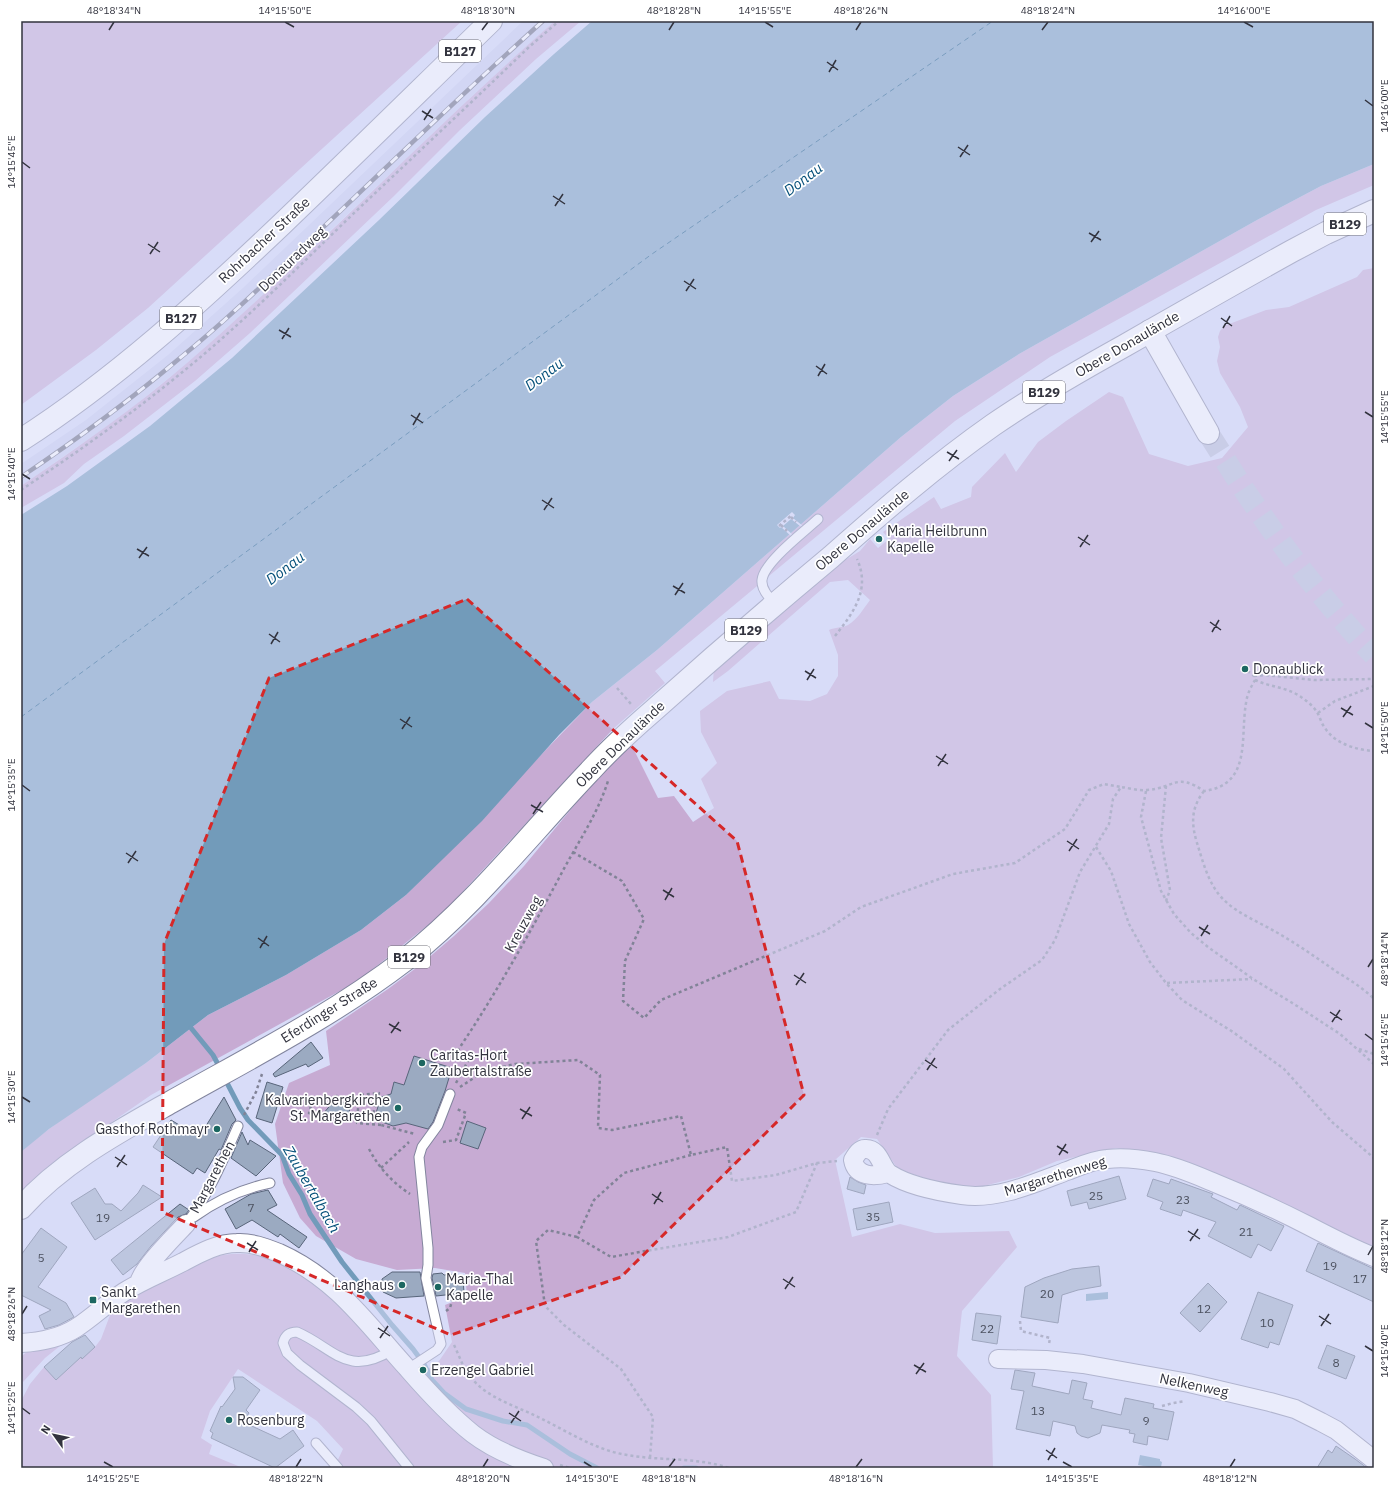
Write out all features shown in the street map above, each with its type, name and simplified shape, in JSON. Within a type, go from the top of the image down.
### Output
[{"type":"main road","name":"Rohrbacher Straße","points":[[21,440],[92,390],[144,350],[193,308],[323,185],[491,21]]},
{"type":"main road","name":"Obere Donaulände","points":[[557,807],[611,750],[655,709],[845,544],[955,453],[1040,394],[1292,251],[1326,233],[1374,211]]},
{"type":"main road","points":[[1150,331],[1208,434]]},
{"type":"main road","name":"Eferdinger Straße","points":[[21,1208],[53,1176],[86,1152],[331,1011],[404,961],[434,936],[482,890],[557,807]]},
{"type":"street","points":[[853,1160],[856,1154],[862,1150],[871,1150],[878,1156],[888,1173]]},
{"type":"street","name":"Margarethenweg","points":[[853,1160],[857,1169],[863,1174],[872,1175],[888,1173],[918,1186],[979,1197],[998,1194],[1030,1185],[1089,1163],[1107,1159],[1129,1159],[1155,1162],[1187,1172],[1249,1197],[1339,1242],[1374,1257]]},
{"type":"street","name":"Margarethen","points":[[139,1284],[150,1265],[186,1224]]},
{"type":"street","points":[[21,1343],[53,1338],[72,1330],[122,1294],[139,1284],[214,1247],[238,1242],[255,1245],[289,1258],[329,1284],[354,1306],[392,1350],[412,1366],[449,1412],[485,1442],[505,1454],[544,1468]]},
{"type":"street","name":"Nelkenweg","points":[[998,1359],[1046,1360],[1083,1364],[1189,1382],[1289,1407],[1336,1430],[1374,1460]]},
{"type":"lane","points":[[775,604],[766,593],[762,581],[765,573],[770,564],[778,555],[818,519]]},
{"type":"lane","points":[[412,1366],[439,1349],[440,1341],[426,1278],[428,1248],[422,1196],[420,1151],[438,1125],[450,1094]]},
{"type":"lane","name":"Margarethen","points":[[186,1224],[210,1186],[238,1126]]},
{"type":"lane","points":[[186,1224],[203,1210],[227,1197],[247,1189],[270,1183]]},
{"type":"lane","points":[[392,1350],[380,1358],[366,1361],[352,1361],[342,1359],[332,1354],[297,1332],[292,1332],[287,1335],[283,1343],[287,1353],[300,1365],[356,1407],[371,1421],[409,1468]]},
{"type":"lane","points":[[316,1443],[338,1468]]},
{"type":"path","name":"Donauradweg","points":[[21,490],[130,414],[218,342],[280,285],[529,47],[559,21]]},
{"type":"path","points":[[779,526],[792,515]]},
{"type":"path","points":[[835,636],[857,605],[861,591],[862,577],[860,566],[855,556],[845,544]]},
{"type":"path","points":[[1245,669],[1254,678],[1261,682],[1296,693],[1308,702],[1318,713],[1326,731],[1338,741],[1353,747],[1374,751]]},
{"type":"path","points":[[1254,678],[1265,675],[1314,680],[1374,679]]},
{"type":"path","points":[[573,852],[622,881],[644,919],[625,962],[623,1001],[644,1018],[661,1000],[825,931],[861,907],[953,874],[1015,863],[1065,829],[1089,790],[1104,784],[1146,791],[1179,781],[1192,783],[1204,791],[1215,790],[1224,785],[1230,780],[1236,771],[1242,749],[1246,698],[1254,678]]},
{"type":"path","points":[[1318,713],[1335,701],[1374,686]]},
{"type":"path","points":[[617,688],[632,705]]},
{"type":"path","points":[[626,710],[635,702]]},
{"type":"path","name":"Kreuzweg","points":[[450,1094],[468,1061],[456,1053],[497,991],[592,819],[605,789],[614,762],[611,750]]},
{"type":"path","points":[[1166,786],[1161,838],[1170,890],[1166,901]]},
{"type":"path","points":[[871,1150],[888,1109],[948,1030],[1000,989],[1042,960],[1055,940],[1080,872],[1109,824],[1113,798],[1122,787]]},
{"type":"path","points":[[1146,791],[1142,817],[1153,865],[1162,893],[1174,914],[1200,941],[1253,979],[1314,1017],[1357,1049],[1374,1064]]},
{"type":"path","points":[[1204,791],[1193,812],[1196,838],[1212,883],[1224,900],[1240,912],[1318,958],[1366,991],[1374,999]]},
{"type":"path","points":[[1096,847],[1111,872],[1129,924],[1150,962],[1166,983],[1182,1000],[1233,1032],[1284,1069],[1332,1122],[1374,1158]]},
{"type":"path","points":[[1166,983],[1253,979]]},
{"type":"path","points":[[1357,1049],[1374,1054]]},
{"type":"path","points":[[450,1094],[483,1072],[515,1064],[578,1060],[600,1075],[598,1128],[612,1130],[681,1116],[691,1155]]},
{"type":"path","points":[[248,1106],[260,1080],[261,1070]]},
{"type":"path","points":[[381,1125],[373,1114],[379,1093],[359,1095],[357,1123],[381,1125],[417,1135],[381,1168]]},
{"type":"path","points":[[358,1101],[337,1096],[312,1102],[309,1113],[327,1118],[358,1119]]},
{"type":"path","points":[[456,1140],[466,1113]]},
{"type":"path","points":[[577,1237],[594,1200],[624,1173],[691,1155],[728,1147],[732,1181],[776,1175],[817,1163],[853,1160]]},
{"type":"path","points":[[369,1149],[381,1168],[402,1189],[412,1195],[422,1196]]},
{"type":"path","points":[[650,1458],[653,1417],[621,1369],[564,1325],[545,1306],[536,1241],[548,1230],[577,1237],[611,1256],[728,1237],[796,1212],[817,1163]]},
{"type":"path","points":[[442,1307],[444,1312],[450,1308],[455,1290]]},
{"type":"path","points":[[1020,1321],[1021,1331],[1050,1338],[1046,1360]]},
{"type":"path","points":[[453,1341],[464,1368],[473,1380],[486,1392],[506,1403],[530,1412],[601,1448],[626,1455],[703,1461],[727,1468]]},
{"type":"highlighted area","points":[[467,599],[737,841],[804,1095],[621,1277],[451,1335],[162,1212],[164,944],[269,678]]},
{"type":"shaded area","points":[[21,21],[462,21],[148,308],[96,350],[21,405]]},
{"type":"shaded area","points":[[523,21],[555,21],[473,95],[248,309],[186,364],[123,415],[21,486],[21,464],[86,420],[168,355],[244,287]]},
{"type":"shaded area","points":[[555,21],[581,21],[536,59],[460,130],[394,196],[250,333],[195,381],[124,436],[84,464],[64,483],[21,508],[21,486],[127,411],[187,363],[280,279],[462,105]]},
{"type":"shaded area","points":[[1374,164],[1374,185],[1316,210],[1050,357],[955,421],[655,671],[665,683],[613,729],[443,913],[358,981],[151,1095],[73,1149],[51,1166],[21,1193],[21,1152],[37,1138],[72,1112],[146,1063],[208,1015],[286,975],[361,930],[406,895],[592,702],[657,650],[901,437],[953,396],[1019,354],[1257,220],[1321,186]]},
{"type":"shaded area","points":[[1374,268],[1374,1247],[1309,1219],[1246,1187],[1161,1154],[1116,1148],[1057,1161],[1019,1177],[972,1189],[930,1180],[898,1169],[877,1139],[861,1137],[835,1160],[852,1237],[900,1224],[935,1233],[1009,1231],[1017,1247],[962,1311],[957,1356],[991,1395],[993,1468],[334,1468],[343,1449],[317,1421],[238,1369],[210,1411],[201,1438],[212,1445],[209,1454],[243,1468],[21,1468],[21,1401],[30,1384],[44,1367],[56,1380],[81,1357],[83,1358],[95,1347],[101,1339],[112,1310],[140,1292],[210,1258],[232,1254],[252,1255],[271,1260],[290,1268],[307,1278],[324,1291],[421,1374],[439,1361],[452,1342],[445,1305],[467,1296],[465,1273],[435,1268],[397,1270],[356,1259],[316,1236],[300,1218],[283,1183],[275,1124],[289,1083],[330,1065],[326,1031],[388,989],[420,965],[489,903],[524,866],[582,796],[630,742],[658,798],[674,796],[693,822],[714,808],[701,779],[717,763],[701,732],[700,711],[727,691],[770,681],[779,699],[810,701],[827,694],[838,676],[838,655],[829,630],[846,626],[851,623],[860,614],[870,600],[848,580],[830,582],[728,671],[713,682],[714,667],[817,577],[860,551],[870,539],[878,548],[889,539],[883,532],[934,497],[941,509],[971,497],[972,487],[1005,453],[1016,472],[1038,442],[1109,392],[1123,397],[1149,454],[1188,466],[1222,458],[1248,427],[1240,407],[1220,373],[1217,361],[1220,347],[1218,337],[1224,326],[1266,310],[1289,307],[1357,277],[1363,270]]},
{"type":"shaded area","points":[[65,1342],[45,1358],[23,1382],[21,1363],[22,1357],[25,1354],[41,1347]]},
{"type":"water","name":"Donau","points":[[592,21],[1374,21],[1374,164],[1321,186],[1257,220],[1019,354],[953,396],[901,437],[657,650],[592,702],[559,735],[482,821],[406,895],[361,930],[286,975],[208,1015],[146,1063],[49,1129],[21,1152],[21,515],[67,486],[150,426],[232,358],[379,220],[485,117]]},
{"type":"water","points":[[1108,1292],[1108,1299],[1086,1301],[1086,1294]]},
{"type":"water","points":[[1140,1455],[1160,1459],[1162,1462],[1161,1467],[1154,1468],[1138,1465]]},
{"type":"pier","points":[[792,512],[795,515],[793,518],[803,526],[800,526],[791,519],[783,526],[793,535],[791,536],[777,525]]},
{"type":"building","points":[[311,1042],[323,1058],[308,1067],[306,1064],[275,1077],[273,1074]]},
{"type":"building","points":[[414,1056],[452,1068],[433,1122],[428,1129],[406,1123],[393,1126],[382,1122],[376,1113],[381,1097],[391,1094],[394,1082],[404,1085]]},
{"type":"building","points":[[267,1082],[283,1087],[272,1123],[256,1118]]},
{"type":"building","name":"Gasthof Rothmayr","points":[[224,1097],[236,1120],[232,1124],[221,1150],[219,1149],[205,1173],[197,1168],[193,1174],[153,1147],[171,1120],[199,1137]]},
{"type":"building","points":[[333,1102],[350,1103],[349,1116],[323,1114]]},
{"type":"building","points":[[467,1121],[486,1128],[478,1149],[460,1143]]},
{"type":"building","points":[[242,1132],[248,1145],[250,1140],[276,1156],[256,1176],[231,1158]]},
{"type":"building","points":[[1119,1176],[1126,1199],[1089,1209],[1087,1202],[1071,1206],[1067,1191]]},
{"type":"building","points":[[850,1177],[866,1185],[864,1194],[847,1189]]},
{"type":"building","points":[[1153,1179],[1169,1184],[1171,1179],[1213,1194],[1211,1197],[1237,1210],[1240,1205],[1284,1226],[1271,1251],[1258,1244],[1251,1258],[1208,1236],[1216,1222],[1183,1210],[1181,1216],[1160,1209],[1163,1202],[1147,1196]]},
{"type":"building","points":[[143,1185],[162,1197],[95,1240],[71,1203],[95,1188],[105,1204],[112,1204],[121,1211],[138,1193]]},
{"type":"building","points":[[268,1190],[277,1205],[267,1210],[307,1237],[299,1248],[280,1234],[278,1237],[252,1220],[236,1229],[225,1209],[251,1194]]},
{"type":"building","points":[[889,1202],[893,1222],[857,1230],[853,1209]]},
{"type":"building","points":[[180,1204],[189,1210],[186,1214],[178,1217],[151,1246],[137,1264],[123,1275],[111,1260]]},
{"type":"building","points":[[41,1228],[67,1247],[38,1287],[66,1303],[74,1317],[59,1325],[45,1329],[39,1316],[51,1310],[21,1295],[21,1255]]},
{"type":"building","points":[[1318,1243],[1374,1269],[1374,1302],[1306,1271]]},
{"type":"building","points":[[1099,1266],[1101,1286],[1078,1290],[1062,1295],[1058,1323],[1021,1317],[1025,1287],[1044,1278],[1072,1269]]},
{"type":"building","name":"Langhaus","points":[[392,1272],[420,1272],[424,1296],[396,1298],[383,1292],[382,1279]]},
{"type":"building","name":"Maria-Thal Kapelle","points":[[442,1273],[444,1275],[456,1274],[457,1279],[463,1278],[464,1293],[436,1296],[432,1278],[433,1274]]},
{"type":"building","points":[[1208,1283],[1227,1302],[1200,1332],[1180,1313]]},
{"type":"building","points":[[1258,1292],[1293,1305],[1279,1345],[1270,1342],[1268,1348],[1241,1339]]},
{"type":"building","points":[[976,1313],[1001,1316],[997,1344],[972,1340]]},
{"type":"building","points":[[85,1335],[95,1347],[82,1359],[81,1357],[56,1380],[44,1367],[72,1342]]},
{"type":"building","points":[[1327,1345],[1355,1356],[1346,1379],[1318,1368]]},
{"type":"building","points":[[1015,1370],[1035,1373],[1032,1386],[1069,1394],[1072,1380],[1087,1383],[1083,1399],[1093,1401],[1091,1408],[1121,1415],[1125,1398],[1154,1404],[1153,1408],[1174,1412],[1168,1440],[1148,1436],[1147,1445],[1133,1442],[1135,1434],[1129,1433],[1130,1430],[1102,1425],[1100,1433],[1088,1438],[1077,1433],[1075,1426],[1053,1421],[1050,1436],[1016,1429],[1024,1391],[1011,1389]]},
{"type":"building","name":"Rosenburg","points":[[233,1377],[243,1377],[260,1390],[246,1410],[249,1413],[243,1422],[280,1439],[293,1430],[304,1446],[275,1468],[211,1438],[213,1433],[210,1431],[221,1406],[222,1407],[235,1389]]},
{"type":"building","points":[[1336,1446],[1367,1468],[1317,1468],[1328,1450],[1332,1453]]},
{"type":"waterway","name":"Zaubertalbach","points":[[191,1028],[213,1055],[221,1070]]},
{"type":"waterway","name":"Zaubertalbach","points":[[225,1079],[248,1120],[282,1155],[289,1174],[302,1195],[310,1214],[342,1262],[413,1349],[424,1364],[432,1380],[444,1393],[466,1409],[503,1421],[527,1425],[570,1454],[597,1468]]},
{"type":"waterway","name":"Zaubertalbach","points":[[684,1468],[696,1468]]},
{"type":"ferry route","points":[[21,717],[652,254],[993,21]]},
{"type":"tunnel","points":[[1208,433],[1245,491],[1285,548],[1313,585],[1374,655]]},
{"type":"railway","points":[[21,477],[122,405],[215,329],[456,101],[543,21]]},
{"type":"place","name":"Maria Heilbrunn Kapelle","points":[[879,539]]},
{"type":"place","name":"Donaublick","points":[[1245,669]]},
{"type":"place","name":"Caritas-Hort Zaubertalstraße","points":[[422,1063]]},
{"type":"place","name":"Kalvarienbergkirche St. Margarethen","points":[[398,1108]]},
{"type":"place","name":"Gasthof Rothmayr","points":[[217,1129]]},
{"type":"place","name":"Langhaus","points":[[402,1285]]},
{"type":"place","name":"Maria-Thal Kapelle","points":[[438,1287]]},
{"type":"place","name":"Sankt Margarethen","points":[[93,1300]]},
{"type":"place","name":"Erzengel Gabriel","points":[[423,1370]]},
{"type":"place","name":"Rosenburg","points":[[229,1420]]}]
